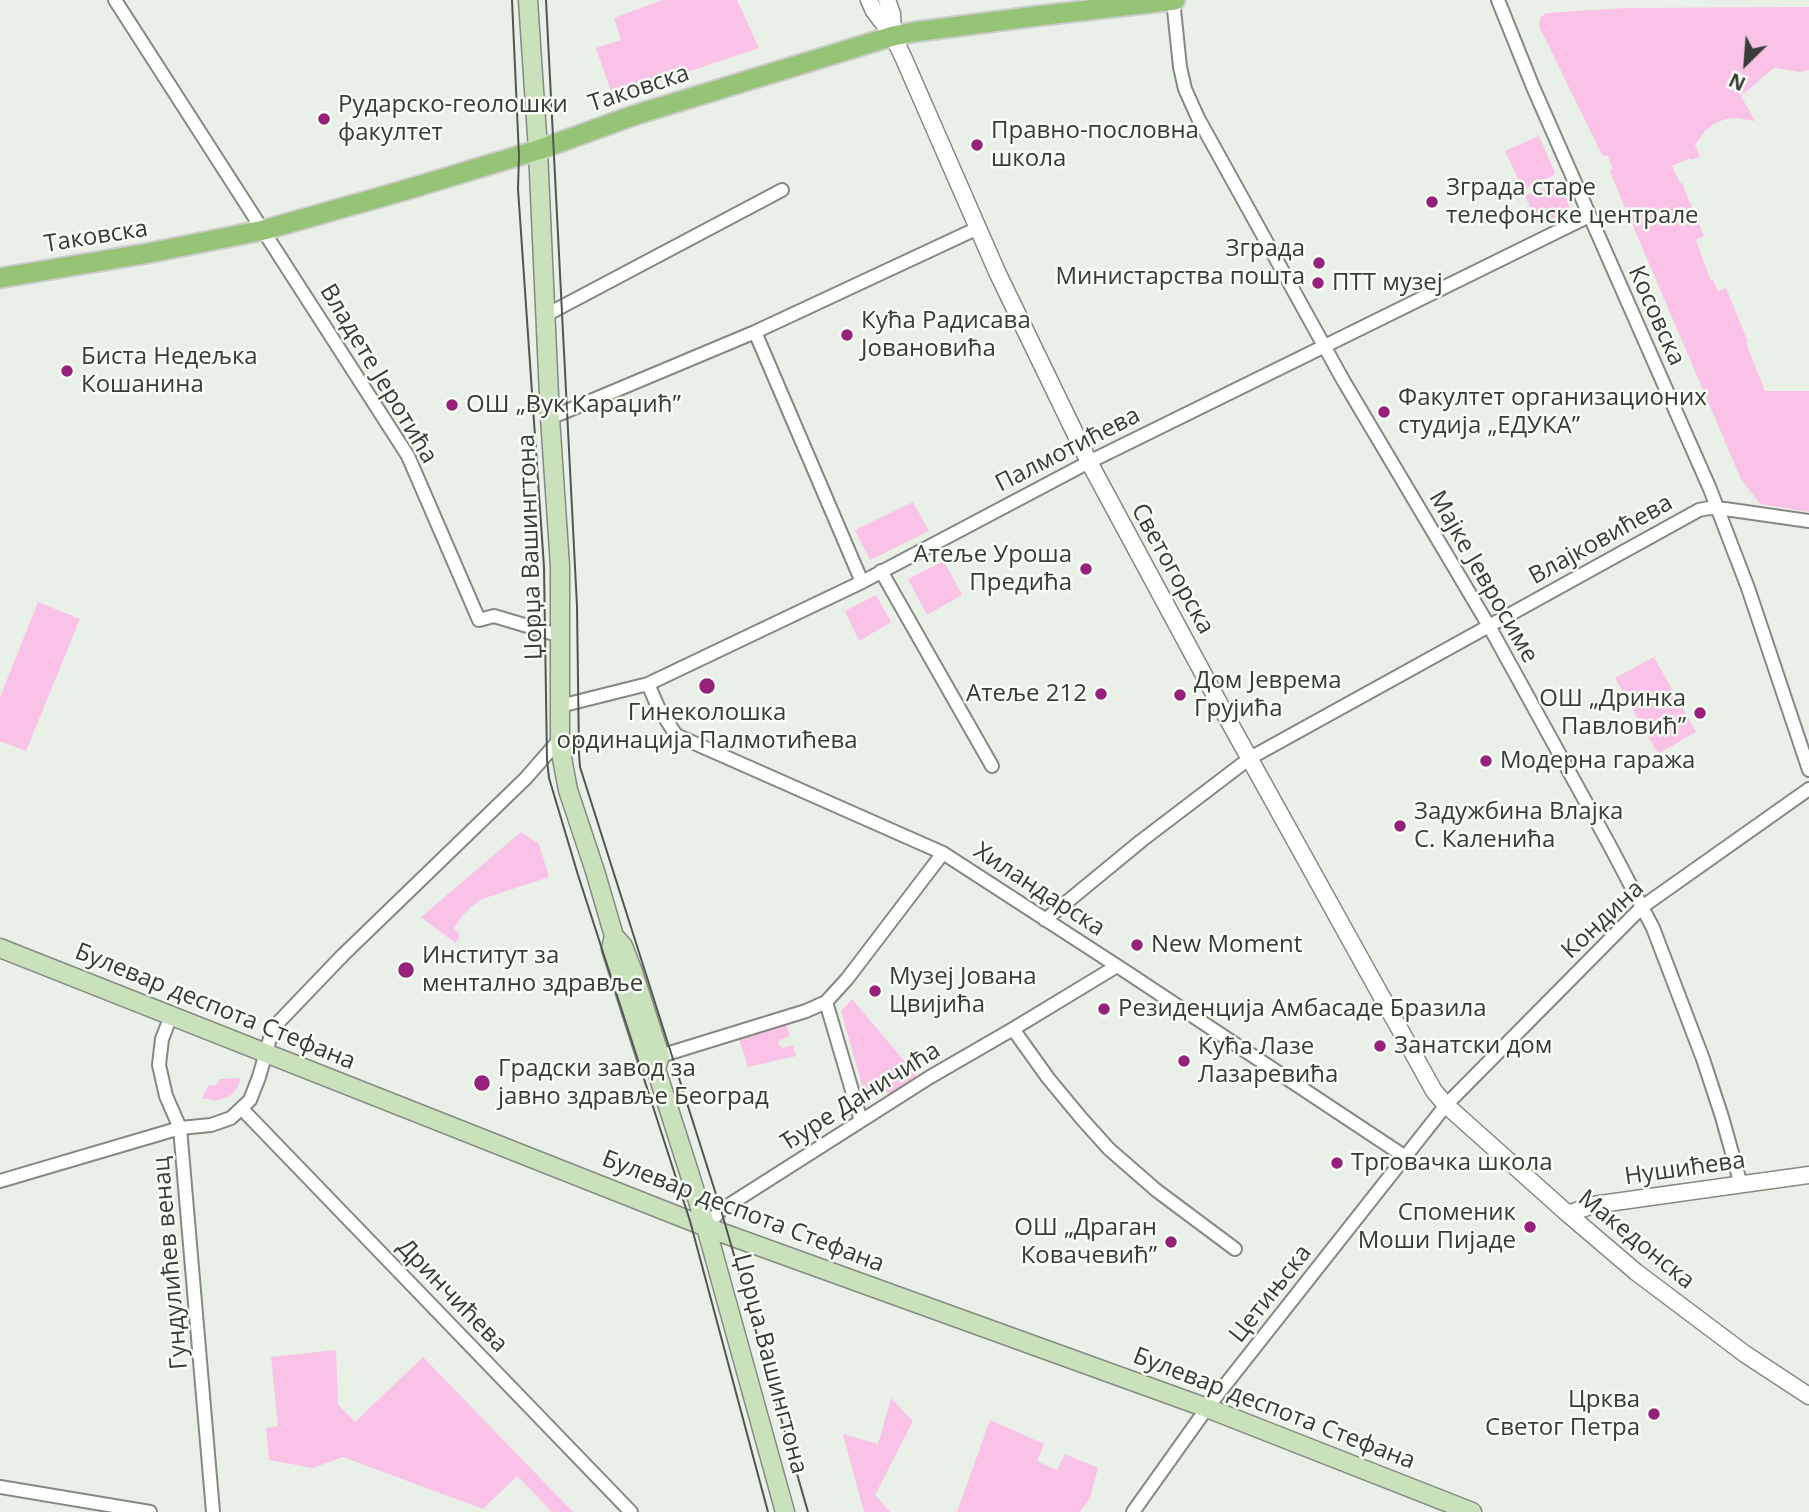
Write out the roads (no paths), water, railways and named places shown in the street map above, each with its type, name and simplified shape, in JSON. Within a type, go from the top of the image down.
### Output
[{"type":"main road","name":"Џорџа Вашингтона","points":[[528,0],[560,566],[560,739],[565,775],[614,936],[623,946],[633,972],[785,1512]]},
{"type":"main road","name":"Таковска","points":[[0,278],[264,230],[538,150],[635,115],[893,36],[1046,14],[1174,0]]},
{"type":"main road","name":"Булевар деспота Стефана","points":[[0,948],[706,1227],[1207,1408],[1472,1512]]},
{"type":"street","points":[[115,0],[264,230]]},
{"type":"street","points":[[869,0],[893,36]]},
{"type":"street","points":[[887,0],[892,14],[893,36]]},
{"type":"street","name":"Мајке Јевросиме","points":[[1174,0],[1180,67],[1192,107],[1324,346],[1489,626],[1653,928],[1703,1059],[1741,1185]]},
{"type":"street","name":"Косовска","points":[[1498,0],[1533,87],[1717,508],[1748,588],[1809,770]]},
{"type":"street","name":"Светогорска","points":[[893,36],[998,274],[1089,462],[1434,1091],[1446,1105]]},
{"type":"street","points":[[546,315],[782,190]]},
{"type":"street","name":"Палмотићева","points":[[560,706],[648,684],[862,582],[1089,462],[1589,216]]},
{"type":"street","points":[[550,418],[755,332],[978,228]]},
{"type":"street","name":"Владете Јеротића","points":[[264,230],[408,456],[479,620],[494,616],[561,636]]},
{"type":"street","points":[[755,332],[862,582]]},
{"type":"street","name":"Влајковићева","points":[[1045,919],[1250,758],[1699,510],[1717,508],[1809,520]]},
{"type":"street","points":[[881,571],[992,766]]},
{"type":"street","name":"Хиландарска","points":[[648,684],[676,735],[943,853],[1404,1156]]},
{"type":"street","points":[[0,1181],[180,1128],[211,1125],[231,1118],[250,1100],[272,1028],[343,955],[526,778],[560,739]]},
{"type":"street","name":"Кондина","points":[[1446,1105],[1642,906],[1809,789]]},
{"type":"street","points":[[658,1063],[826,1002],[847,979],[943,853]]},
{"type":"street","name":"Ђуре Даничића","points":[[706,1227],[721,1210],[930,1077],[1117,966]]},
{"type":"street","points":[[826,1002],[861,1121]]},
{"type":"street","name":"Гундулићев венац","points":[[171,1016],[162,1039],[159,1065],[166,1096],[180,1128],[213,1512]]},
{"type":"street","points":[[1013,1029],[1048,1078],[1110,1149],[1156,1190],[1235,1249]]},
{"type":"street","name":"Цетињска","points":[[1133,1512],[1207,1408],[1446,1105]]},
{"type":"street","name":"Македонска","points":[[1446,1105],[1636,1272],[1701,1323],[1809,1396]]},
{"type":"street","name":"Дринчићева","points":[[242,1109],[631,1512]]},
{"type":"street","name":"Нушићева","points":[[1568,1214],[1593,1205],[1809,1175]]},
{"type":"street","points":[[0,1487],[150,1512]]},
{"type":"tram line","points":[[512,0],[518,189],[544,567],[549,778],[690,1221],[768,1512]]},
{"type":"tram line","points":[[546,0],[577,606],[580,767],[721,1210],[808,1512]]},
{"type":"place","name":"Рударско-геолошки факултет","points":[[324,119]]},
{"type":"place","name":"Правно-пословна школа","points":[[977,145]]},
{"type":"place","name":"Зграда старе телефонске централе","points":[[1432,202]]},
{"type":"place","name":"Зграда Министарства пошта","points":[[1319,263]]},
{"type":"place","name":"ПТТ музеј","points":[[1318,283]]},
{"type":"place","name":"Кућа Радисава Јовановића","points":[[847,335]]},
{"type":"place","name":"Биста Недељка Кошанина","points":[[67,371]]},
{"type":"place","name":"ОШ „Вук Караџић”","points":[[452,405]]},
{"type":"place","name":"Факултет организационих студија „ЕДУКА”","points":[[1384,412]]},
{"type":"place","name":"Атеље Уроша Предића","points":[[1086,569]]},
{"type":"place","name":"Гинеколошка ординација Палмотићева","points":[[707,686]]},
{"type":"place","name":"Атеље 212","points":[[1101,694]]},
{"type":"place","name":"Дом Јеврема Грујића","points":[[1180,695]]},
{"type":"place","name":"ОШ „Дринка Павловић”","points":[[1700,713]]},
{"type":"place","name":"Модерна гаража","points":[[1486,761]]},
{"type":"place","name":"Задужбина Влајка С. Каленића","points":[[1400,826]]},
{"type":"place","name":"New Moment","points":[[1137,945]]},
{"type":"place","name":"Институт за ментално здравље","points":[[406,970]]},
{"type":"place","name":"Музеј Јована Цвијића","points":[[875,991]]},
{"type":"place","name":"Резиденција Амбасаде Бразила","points":[[1104,1009]]},
{"type":"place","name":"Занатски дом","points":[[1380,1046]]},
{"type":"place","name":"Кућа Лазе Лазаревића","points":[[1184,1061]]},
{"type":"place","name":"Градски завод за јавно здравље Београд","points":[[482,1083]]},
{"type":"place","name":"Трговачка школа","points":[[1337,1163]]},
{"type":"place","name":"Споменик Моши Пијаде","points":[[1530,1227]]},
{"type":"place","name":"ОШ „Драган Ковачевић”","points":[[1171,1242]]},
{"type":"place","name":"Црква Светог Петра","points":[[1654,1414]]}]
